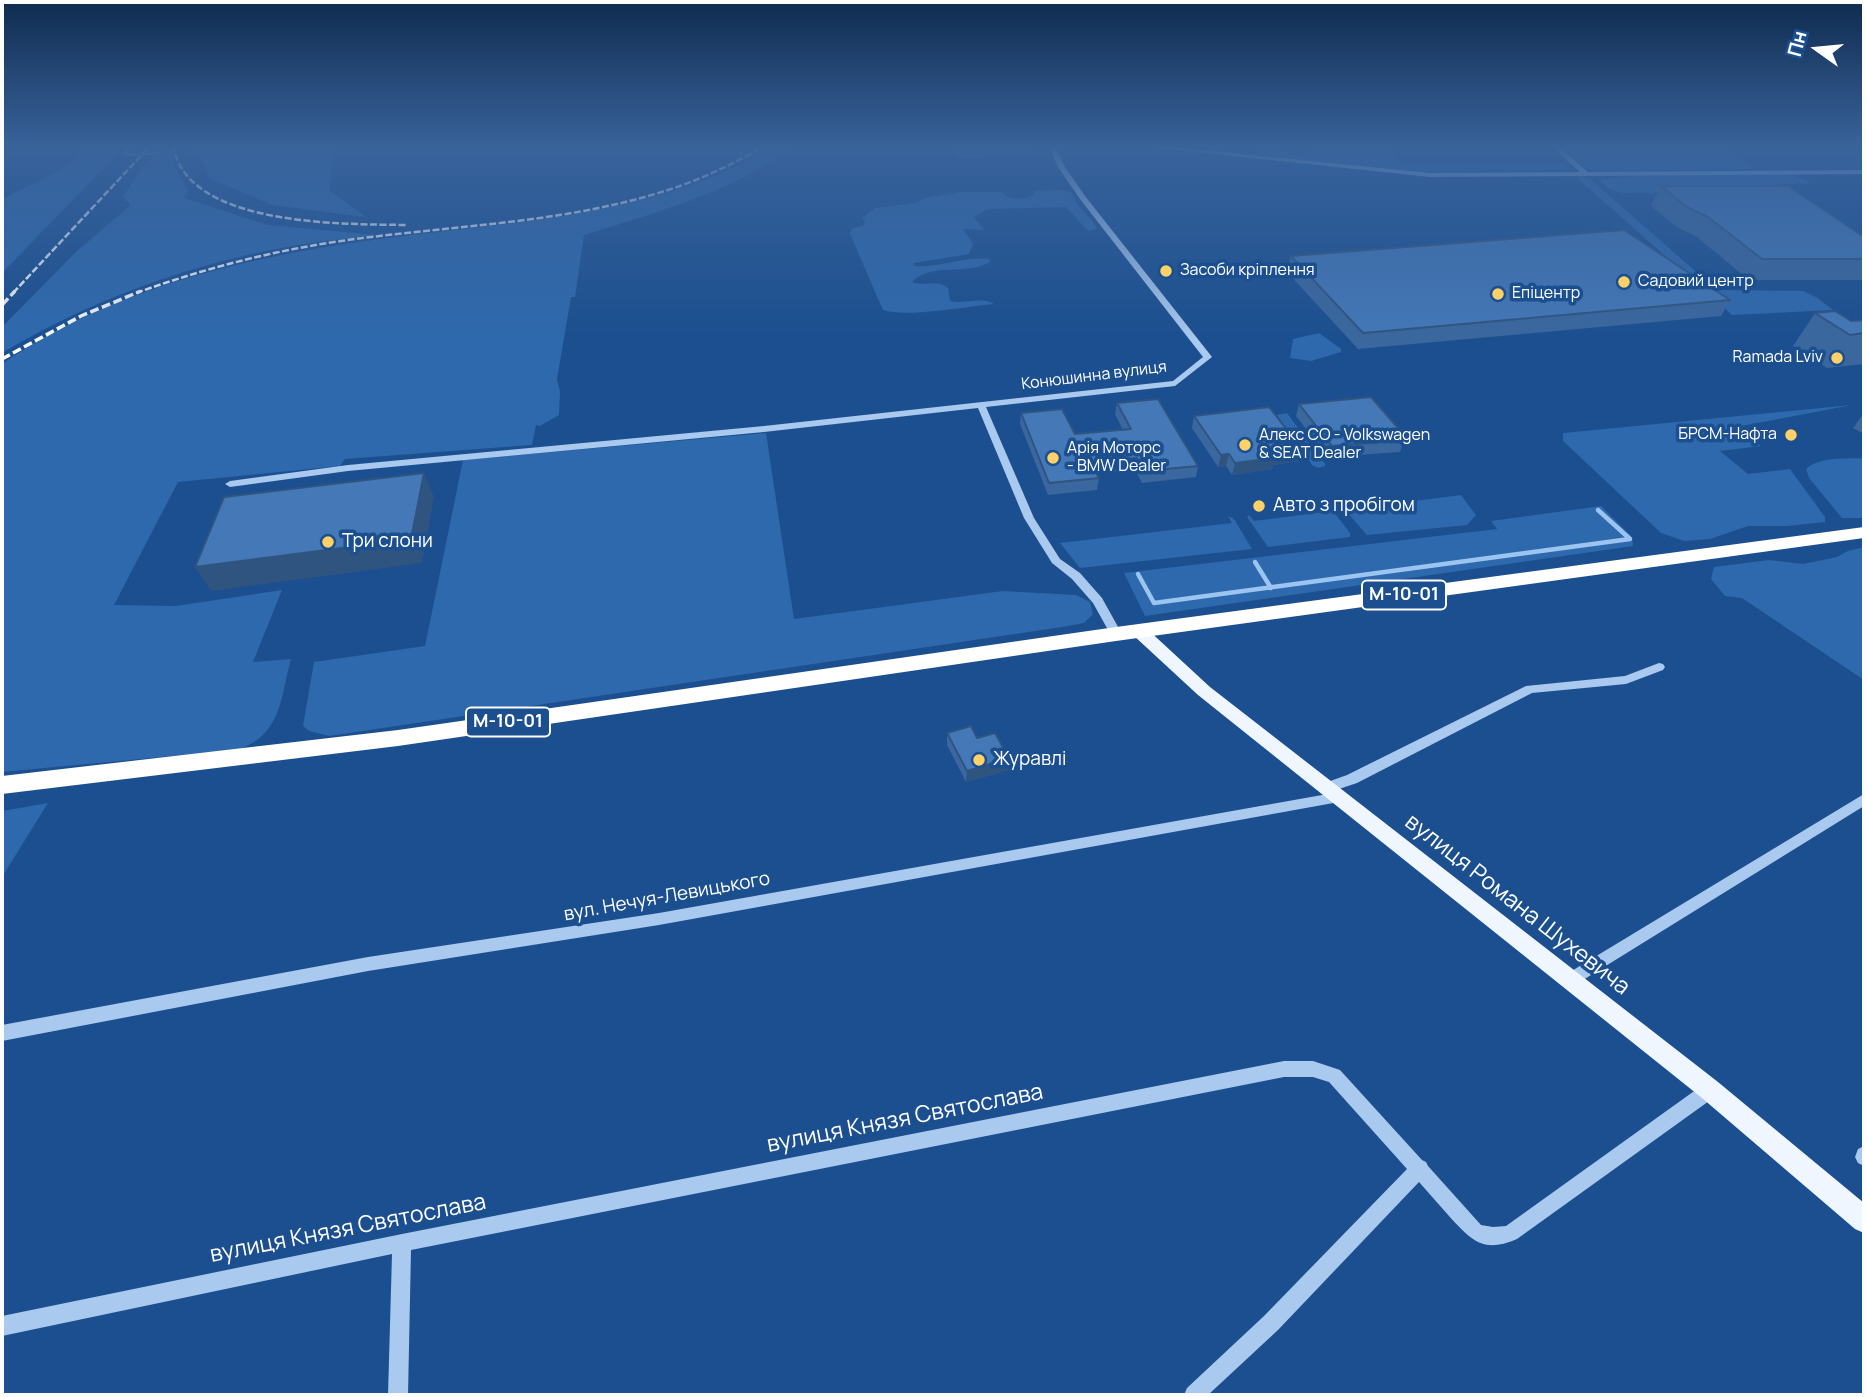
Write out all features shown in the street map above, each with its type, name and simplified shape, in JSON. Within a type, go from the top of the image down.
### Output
[{"type":"highway","name":"М-10-01","points":[[2,785],[398,738],[1127,632],[1864,532]]},
{"type":"main road","name":"вулиця Романа Шухевича","points":[[1127,632],[1710,1090],[1864,1220]]},
{"type":"street","name":"Конюшинна вулиця","points":[[981,404],[1175,383],[1208,357],[1162,302],[1092,210]]},
{"type":"street","points":[[230,484],[348,468],[771,429],[981,404],[1028,518],[1056,561],[1076,576],[1127,632]]},
{"type":"street","name":"вул. Нечуя-Левицького","points":[[2,1033],[368,964],[659,919],[1333,793],[1352,779],[1530,689],[1626,680],[1659,667]]},
{"type":"street","points":[[1570,980],[1864,799]]},
{"type":"street","name":"вулиця Князя Святослава","points":[[2,1326],[402,1243],[1284,1069],[1313,1069],[1334,1076],[1475,1231],[1492,1238],[1501,1237],[1511,1234],[1710,1090]]},
{"type":"street","points":[[1194,1395],[1271,1323],[1420,1168]]},
{"type":"street","points":[[398,1395],[402,1243]]},
{"type":"shaded area","points":[[2,210],[63,210],[2,273]]},
{"type":"shaded area","points":[[125,210],[222,210],[268,225],[377,235],[287,247],[176,275],[104,301],[2,353],[2,327],[78,250]]},
{"type":"shaded area","points":[[313,210],[357,210],[366,217]]},
{"type":"shaded area","points":[[595,210],[663,210],[584,235],[575,297],[571,297],[557,379],[560,392],[559,415],[540,426],[536,425],[532,445],[345,459],[340,466],[178,482],[114,605],[176,606],[282,590],[253,662],[291,659],[277,714],[263,735],[237,750],[2,772],[2,364],[47,336],[95,312],[144,292],[195,276],[298,252],[351,243]]},
{"type":"shaded area","points":[[872,210],[986,210],[974,217],[984,230],[963,229],[973,244],[969,254],[914,263],[914,266],[970,259],[989,259],[990,262],[971,268],[929,272],[912,282],[944,285],[948,288],[950,301],[983,301],[994,304],[907,313],[883,310],[850,234],[852,228],[863,226],[865,222],[862,218]]},
{"type":"shaded area","points":[[1069,210],[1083,210],[1097,229],[1088,231]]},
{"type":"shaded area","points":[[1613,210],[1626,210],[1717,290],[1803,291],[1833,310],[1732,315]]},
{"type":"shaded area","points":[[1319,333],[1341,349],[1341,352],[1311,361],[1290,358],[1293,339]]},
{"type":"shaded area","points":[[1852,405],[1737,427],[1761,446],[1720,451],[1748,474],[1790,469],[1825,517],[1825,522],[1748,526],[1710,539],[1684,541],[1661,533],[1563,441],[1563,433]]},
{"type":"shaded area","points":[[1287,413],[1325,466],[1318,468],[1312,465],[1277,415]]},
{"type":"shaded area","points":[[766,433],[794,619],[1003,591],[1076,595],[1090,602],[1093,614],[1084,623],[1062,627],[329,736],[309,731],[303,726],[314,662],[425,646],[463,460]]},
{"type":"shaded area","points":[[1864,458],[1864,518],[1842,518],[1809,478],[1806,469],[1826,460]]},
{"type":"shaded area","points":[[1461,495],[1476,515],[1467,525],[1367,535],[1345,510]]},
{"type":"shaded area","points":[[1601,506],[1632,537],[1633,546],[1145,616],[1124,573],[1497,529],[1491,521]]},
{"type":"shaded area","points":[[1333,511],[1350,533],[1350,537],[1268,547],[1247,517],[1249,515],[1254,521]]},
{"type":"shaded area","points":[[1228,516],[1234,519],[1252,549],[1080,568],[1060,543],[1232,523]]},
{"type":"shaded area","points":[[1864,547],[1864,680],[1742,598],[1725,596],[1711,579],[1714,567],[1769,560],[1803,564],[1837,557]]},
{"type":"shaded area","points":[[48,803],[2,877],[2,811]]},
{"type":"building","points":[[1694,210],[1824,210],[1864,237],[1864,259],[1762,259],[1708,217]]},
{"type":"building","name":"Епіцентр","points":[[1624,230],[1730,300],[1363,333],[1291,256]]},
{"type":"building","points":[[1835,311],[1851,321],[1864,320],[1864,333],[1850,335],[1815,313]]},
{"type":"building","points":[[1371,397],[1399,429],[1395,430],[1404,440],[1332,446],[1299,404]]},
{"type":"building","points":[[1158,399],[1198,466],[1144,471],[1137,458],[1091,463],[1099,478],[1049,483],[1021,413],[1062,409],[1075,434],[1131,429],[1117,403]]},
{"type":"building","name":"Алекс CO - Volkswagen & SEAT Dealer","points":[[1269,407],[1303,450],[1272,453],[1275,458],[1235,463],[1229,454],[1221,455],[1194,416]]},
{"type":"building","points":[[424,473],[411,539],[195,567],[224,497]]},
{"type":"building","points":[[971,726],[977,738],[995,733],[1009,758],[967,771],[947,733]]},
{"type":"waterway","points":[[1271,587],[1630,539],[1598,510]]},
{"type":"waterway","points":[[1255,562],[1271,587]]},
{"type":"waterway","points":[[1138,574],[1154,603],[1271,587]]},
{"type":"railway","points":[[13,293],[90,210]]},
{"type":"railway","points":[[252,210],[308,221],[407,225]]},
{"type":"railway","points":[[137,293],[186,276],[289,250],[589,210]]},
{"type":"railway","points":[[2,305],[15,291]]},
{"type":"railway","points":[[137,293],[141,291]]},
{"type":"railway","points":[[2,359],[81,316],[137,293]]},
{"type":"place","name":"Засоби кріплення","points":[[1166,271]]},
{"type":"place","name":"Садовий центр","points":[[1624,282]]},
{"type":"place","name":"Епіцентр","points":[[1498,294]]},
{"type":"place","name":"Ramada Lviv","points":[[1837,358]]},
{"type":"place","name":"БРСМ-Нафта","points":[[1791,435]]},
{"type":"place","name":"Алекс CO - Volkswagen & SEAT Dealer","points":[[1245,445]]},
{"type":"place","name":"Арія Моторс - BMW Dealer","points":[[1053,458]]},
{"type":"place","name":"Авто з пробігом","points":[[1259,506]]},
{"type":"place","name":"Три слони","points":[[328,542]]},
{"type":"place","name":"Журавлі","points":[[979,760]]}]
